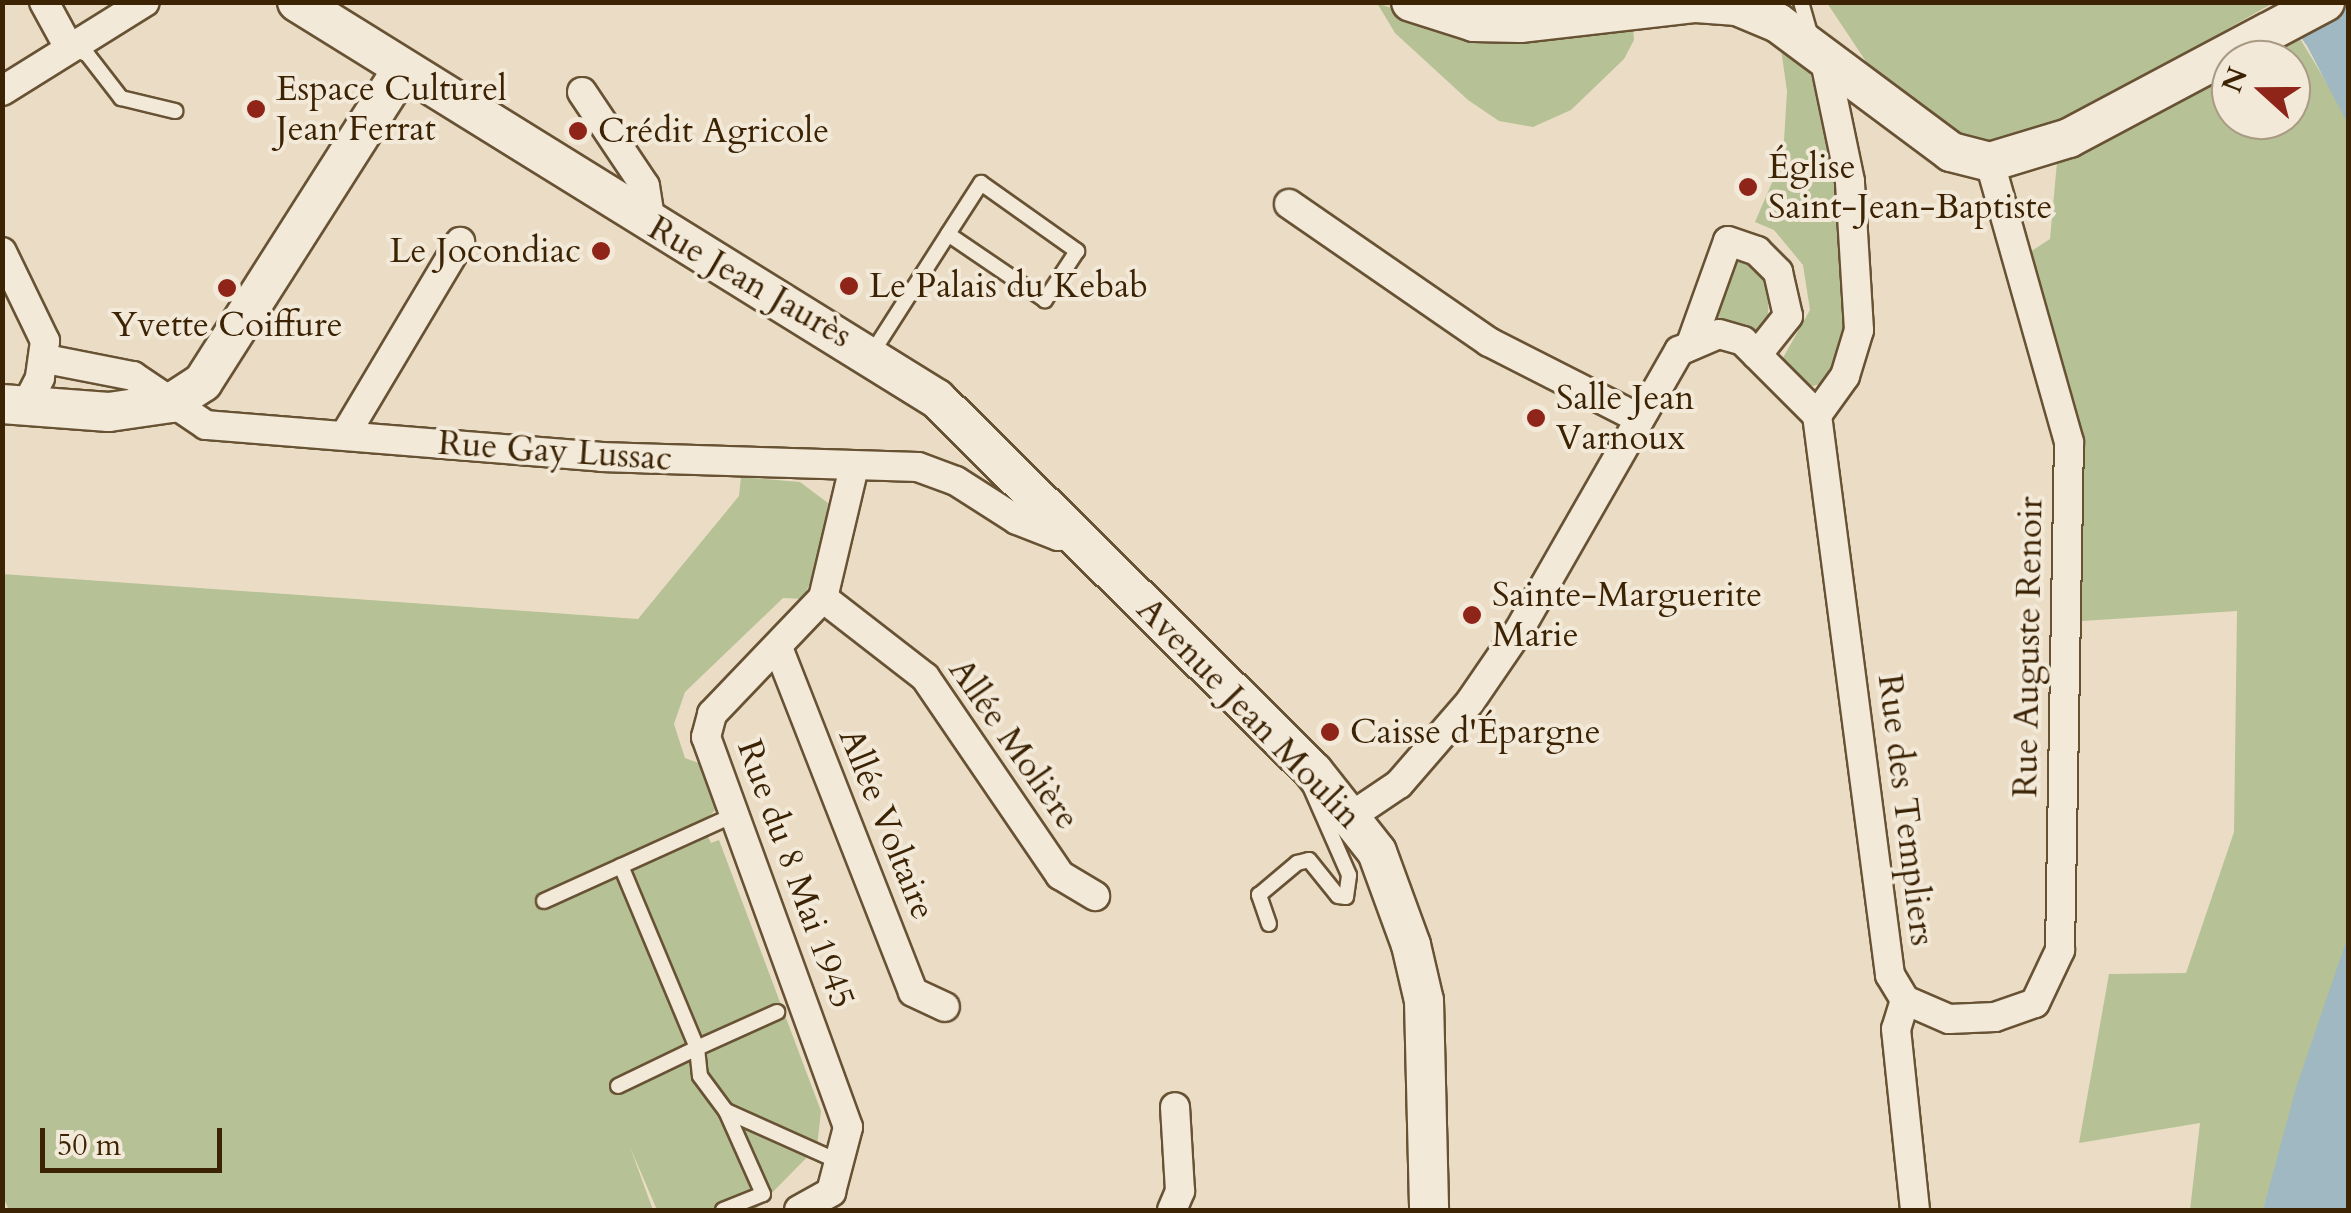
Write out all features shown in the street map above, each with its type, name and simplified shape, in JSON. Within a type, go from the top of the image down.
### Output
[{"type":"main road","name":"Rue Jean Jaurès","points":[[297,2],[651,225],[872,353],[937,399],[1072,528]]},
{"type":"main road","points":[[1411,2],[1474,22],[1520,23],[1696,4],[1737,6],[1778,23],[1951,152],[1990,162],[2069,138],[2325,2]]},
{"type":"main road","points":[[14,405],[109,412],[172,403],[219,361],[401,71]]},
{"type":"main road","name":"Avenue Jean Moulin","points":[[1072,528],[1302,759],[1353,816],[1396,890],[1424,1001],[1429,1210]]},
{"type":"street","points":[[44,2],[68,46]]},
{"type":"street","points":[[2,91],[68,46],[145,2]]},
{"type":"street","points":[[1353,816],[1399,784],[1470,702],[1518,632],[1679,350],[1718,334],[1743,341],[1817,416],[1845,376],[1859,330],[1850,181],[1818,56]]},
{"type":"street","points":[[582,92],[645,186],[651,225]]},
{"type":"street","name":"Rue Auguste Renoir","points":[[1904,1000],[1949,1019],[1995,1017],[2035,1002],[2060,950],[2069,442],[1990,162]]},
{"type":"street","points":[[1289,204],[1489,342],[1640,418]]},
{"type":"street","points":[[1692,342],[1728,241],[1757,251],[1778,272],[1788,316],[1756,355]]},
{"type":"street","points":[[346,435],[460,242]]},
{"type":"street","points":[[2,252],[45,341],[46,360],[14,405]]},
{"type":"street","name":"Rue Gay Lussac","points":[[46,360],[133,376],[206,424],[601,458],[918,467],[956,480],[1017,520],[1058,536],[1072,528]]},
{"type":"street","name":"Rue des Templiers","points":[[1817,416],[1890,975],[1904,1000],[1896,1029],[1915,1210]]},
{"type":"street","name":"Rue du 8 Mai 1945","points":[[800,1210],[829,1201],[848,1127],[706,737],[712,714],[779,650],[823,598],[854,467]]},
{"type":"street","name":"Allée Molière","points":[[823,598],[924,677],[1060,875],[1095,896]]},
{"type":"street","name":"Allée Voltaire","points":[[779,650],[914,992],[945,1007]]},
{"type":"street","points":[[1172,1210],[1180,1191],[1174,1107]]},
{"type":"lane","points":[[1801,2],[1813,28],[1818,56]]},
{"type":"lane","points":[[68,46],[86,54],[121,98],[175,111]]},
{"type":"lane","points":[[872,353],[948,234],[982,183],[1077,251],[1044,300],[948,234]]},
{"type":"lane","points":[[1268,924],[1260,895],[1298,863],[1308,860],[1338,896],[1346,897],[1349,875],[1313,802],[1302,759]]},
{"type":"lane","points":[[544,900],[734,814]]},
{"type":"lane","points":[[622,866],[697,1048],[700,1076],[726,1111],[763,1194],[724,1210]]},
{"type":"lane","points":[[618,1086],[778,1012]]},
{"type":"lane","points":[[726,1111],[841,1162]]},
{"type":"green space","points":[[1377,3],[1400,11],[1633,28],[1634,40],[1624,59],[1571,110],[1533,127],[1499,121],[1468,100],[1395,33]]},
{"type":"green space","points":[[1827,3],[2273,3],[2043,134],[1985,147],[1942,129],[1879,81]]},
{"type":"green space","points":[[2296,32],[2301,40],[2280,40]]},
{"type":"green space","points":[[1780,42],[1808,67],[1836,154],[1852,322],[1832,381],[1809,387],[1780,363],[1810,310],[1803,265],[1774,230],[1755,222],[1783,157],[1787,91]]},
{"type":"green space","points":[[2311,57],[2348,118],[2348,936],[2263,1210],[2190,1210],[2200,1123],[2079,1143],[2109,974],[2186,973],[2234,832],[2237,611],[2082,621],[2081,428],[2027,254],[2050,239],[2057,162],[2211,75],[2211,140],[2311,140]]},
{"type":"green space","points":[[1734,256],[1753,261],[1769,277],[1768,320],[1759,335],[1713,323]]},
{"type":"green space","points":[[741,477],[800,482],[828,503],[825,548],[803,599],[783,598],[685,692],[674,724],[685,758],[704,765],[716,809],[702,824],[711,843],[719,840],[821,1111],[817,1147],[755,1210],[657,1210],[630,1147],[653,1210],[9,1210],[2,1195],[2,574],[638,619],[739,496]]},
{"type":"water","points":[[2276,3],[2348,3],[2348,124],[2311,54],[2311,40],[2303,40]]},
{"type":"water","points":[[2348,936],[2348,1210],[2263,1210],[2296,1088]]},
{"type":"place","name":"Espace Culturel Jean Ferrat","points":[[256,109]]},
{"type":"place","name":"Crédit Agricole","points":[[578,131]]},
{"type":"place","name":"Église Saint-Jean-Baptiste","points":[[1748,187]]},
{"type":"place","name":"Le Jocondiac","points":[[601,251]]},
{"type":"place","name":"Le Palais du Kebab","points":[[849,286]]},
{"type":"place","name":"Yvette Coiffure","points":[[227,288]]},
{"type":"place","name":"Salle Jean Varnoux","points":[[1536,418]]},
{"type":"place","name":"Sainte-Marguerite Marie","points":[[1472,615]]},
{"type":"place","name":"Caisse d'Épargne","points":[[1330,732]]}]
